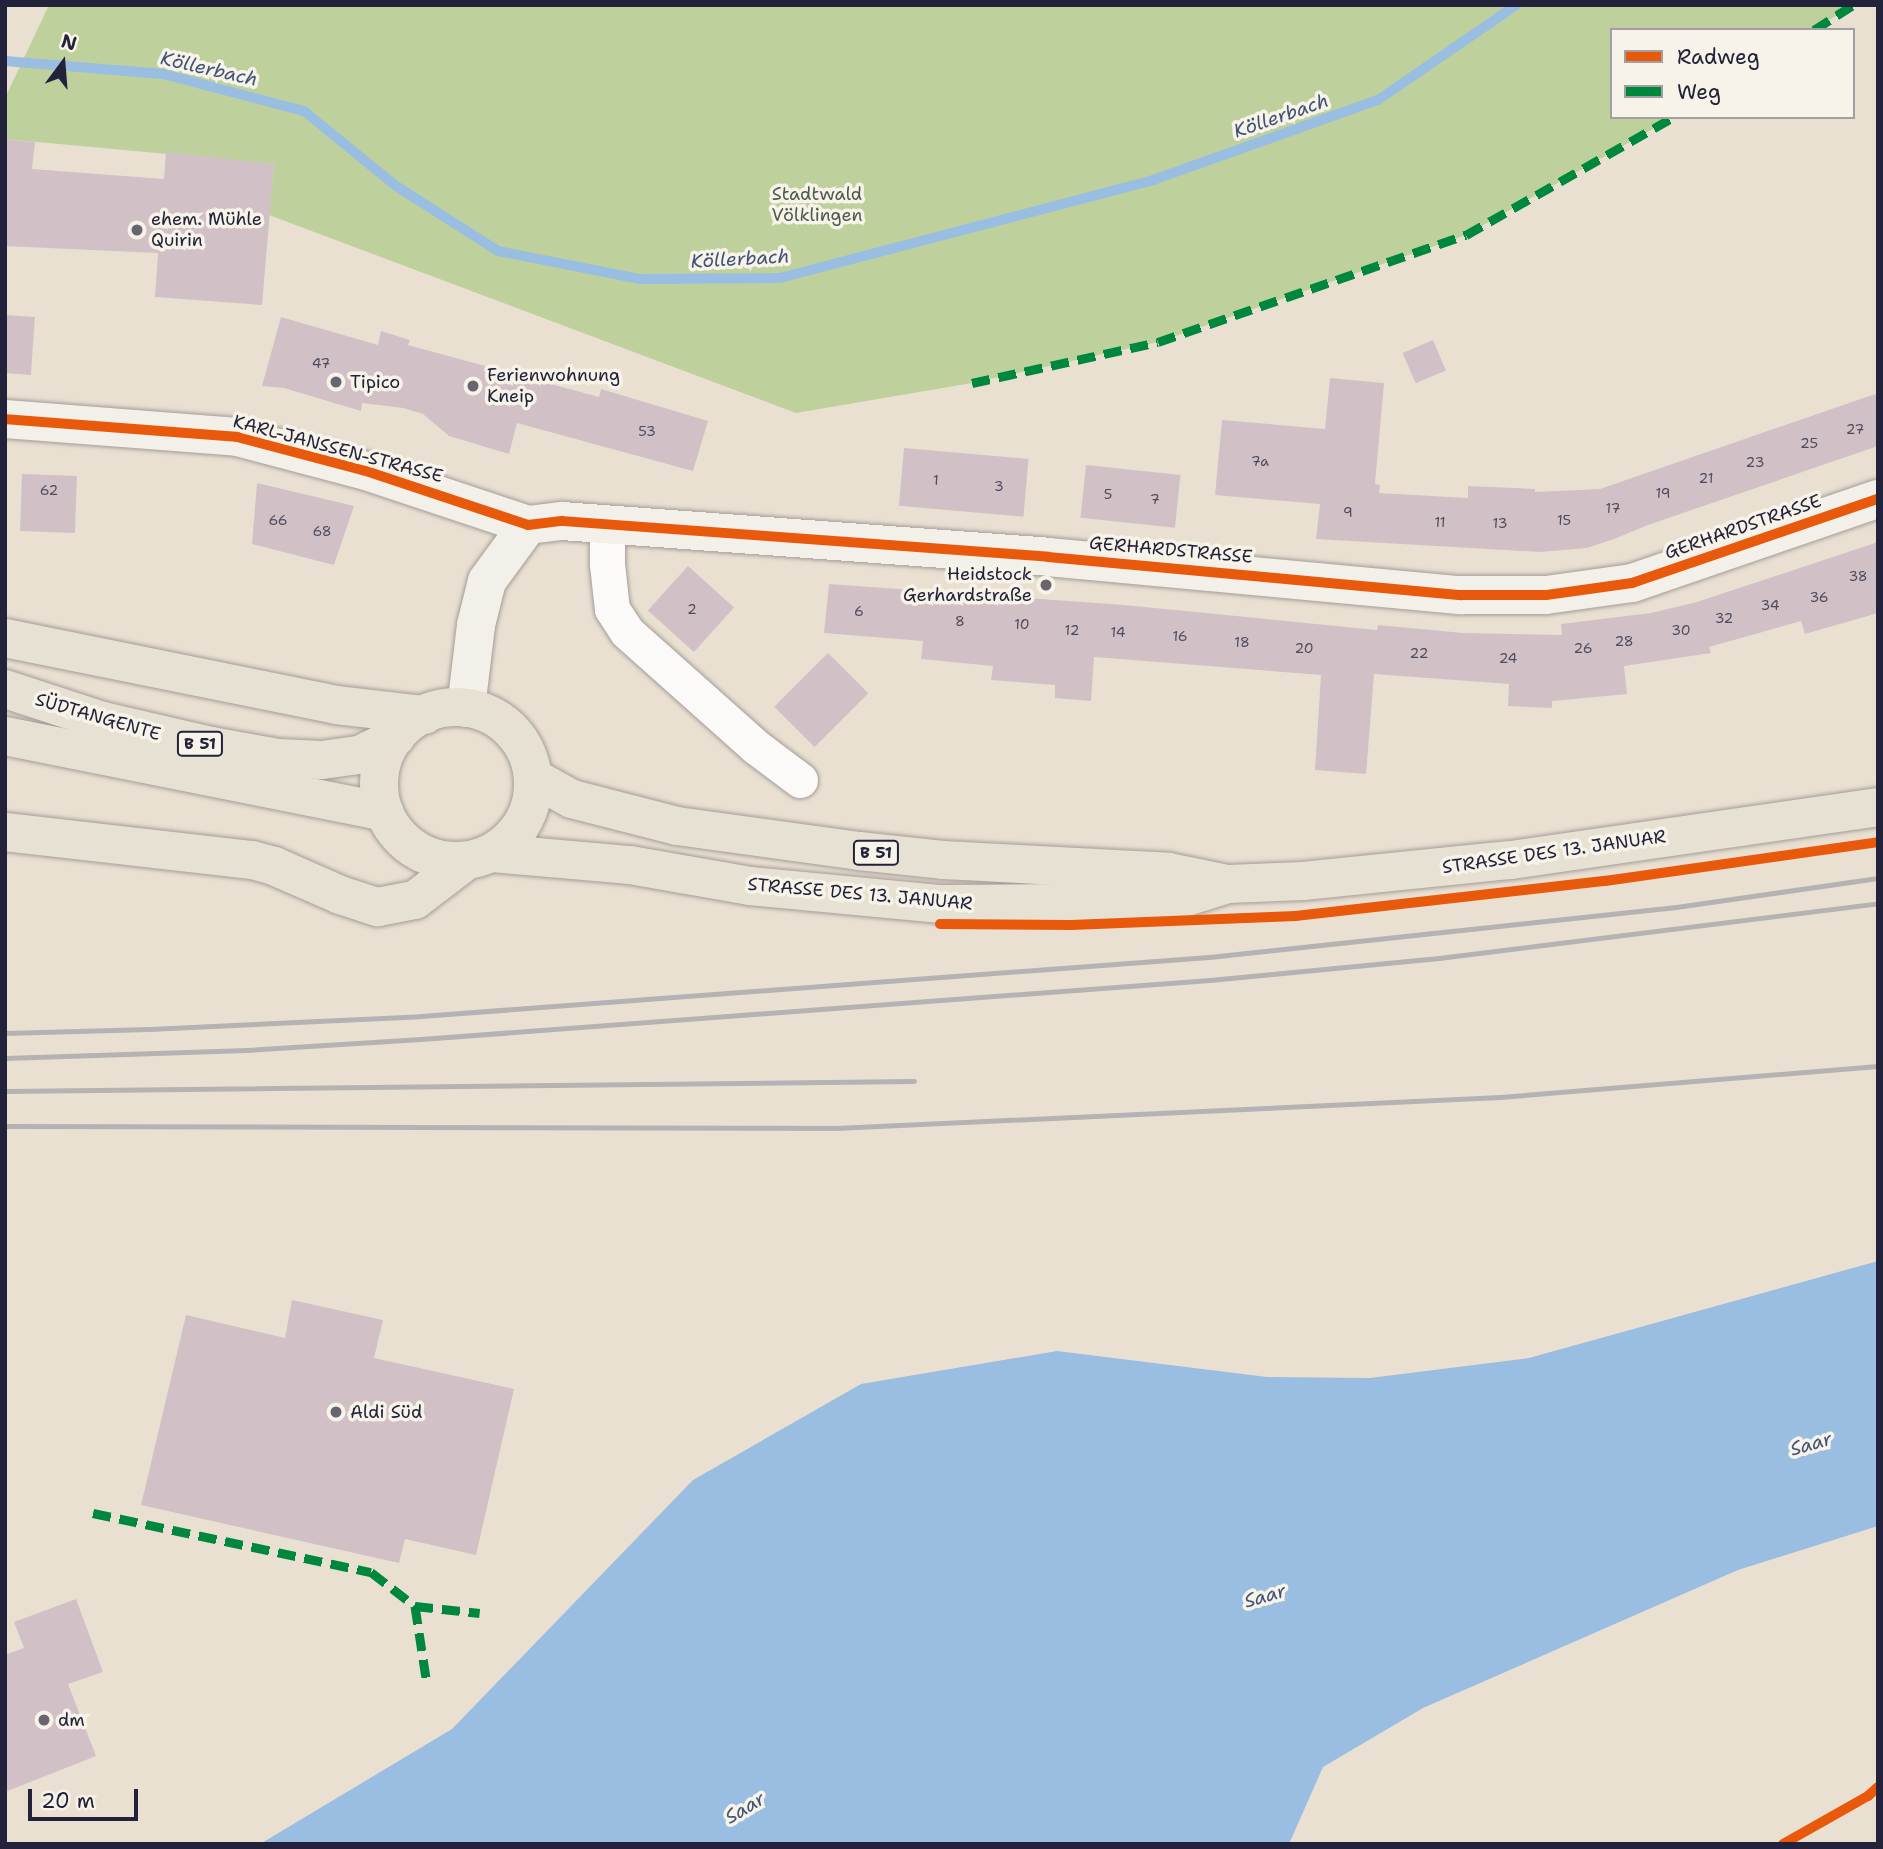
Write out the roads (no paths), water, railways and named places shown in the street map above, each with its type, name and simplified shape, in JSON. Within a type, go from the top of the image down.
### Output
[{"type":"main road","points":[[5,638],[335,705],[410,726]]},
{"type":"main road","name":"SÜDTANGENTE","points":[[5,689],[103,721],[278,758],[322,760],[359,755],[410,726]]},
{"type":"main road","points":[[5,832],[252,860],[378,907],[415,900],[479,857],[507,842],[527,815],[534,778],[528,757],[515,735],[487,714],[466,708],[446,708],[410,726],[387,750],[381,773],[380,796],[384,811],[398,834],[418,851],[438,860],[479,857]]},
{"type":"main road","name":"SÜDTANGENTE","points":[[5,736],[384,811]]},
{"type":"main road","name":"STRASSE DES 13. JANUAR","points":[[534,778],[572,799],[677,826],[943,860],[1169,872],[1228,884],[1303,881],[1511,860],[1878,807]]},
{"type":"main road","name":"STRASSE DES 13. JANUAR","points":[[479,857],[630,865],[750,886],[941,904],[1170,902],[1228,884]]},
{"type":"street","name":"KARL-JANSSEN-STRASSE","points":[[5,419],[237,437],[452,498]]},
{"type":"street","name":"GERHARDSTRASSE","points":[[452,498],[528,525],[562,521],[1061,558],[1461,595],[1546,595],[1632,583],[1878,499]]},
{"type":"street","points":[[607,524],[607,564],[612,609],[627,632],[756,747],[800,780]]},
{"type":"street","points":[[466,708],[476,625],[487,580],[528,525]]},
{"type":"water","name":"Saar","points":[[1878,1261],[1878,1526],[1738,1570],[1423,1708],[1323,1767],[1289,1844],[260,1844],[452,1729],[693,1480],[861,1384],[1057,1351],[1267,1377],[1370,1378],[1529,1358]]},
{"type":"waterway","name":"Köllerbach","points":[[5,61],[163,74],[304,111],[396,186],[498,251],[640,279],[780,278],[1153,180],[1378,100],[1516,5]]},
{"type":"railway","points":[[5,1033],[421,1016],[1209,957],[1676,907],[1878,878]]},
{"type":"railway","points":[[5,1058],[247,1050],[421,1039],[1210,980],[1439,958],[1878,903]]},
{"type":"railway","points":[[5,1126],[836,1128],[1500,1097],[1878,1066]]},
{"type":"railway","points":[[5,1091],[914,1081]]},
{"type":"place","name":"ehem. Mühle Quirin","points":[[137,230]]},
{"type":"place","name":"Tipico","points":[[336,382]]},
{"type":"place","name":"Ferienwohnung Kneip","points":[[473,386]]},
{"type":"place","name":"Heidstock Gerhardstraße","points":[[1046,585]]},
{"type":"place","name":"Aldi Süd","points":[[336,1412]]},
{"type":"place","name":"dm","points":[[44,1720]]},
{"type":"park label","name":"Stadtwald Völklingen","points":[[817,206]]}]
